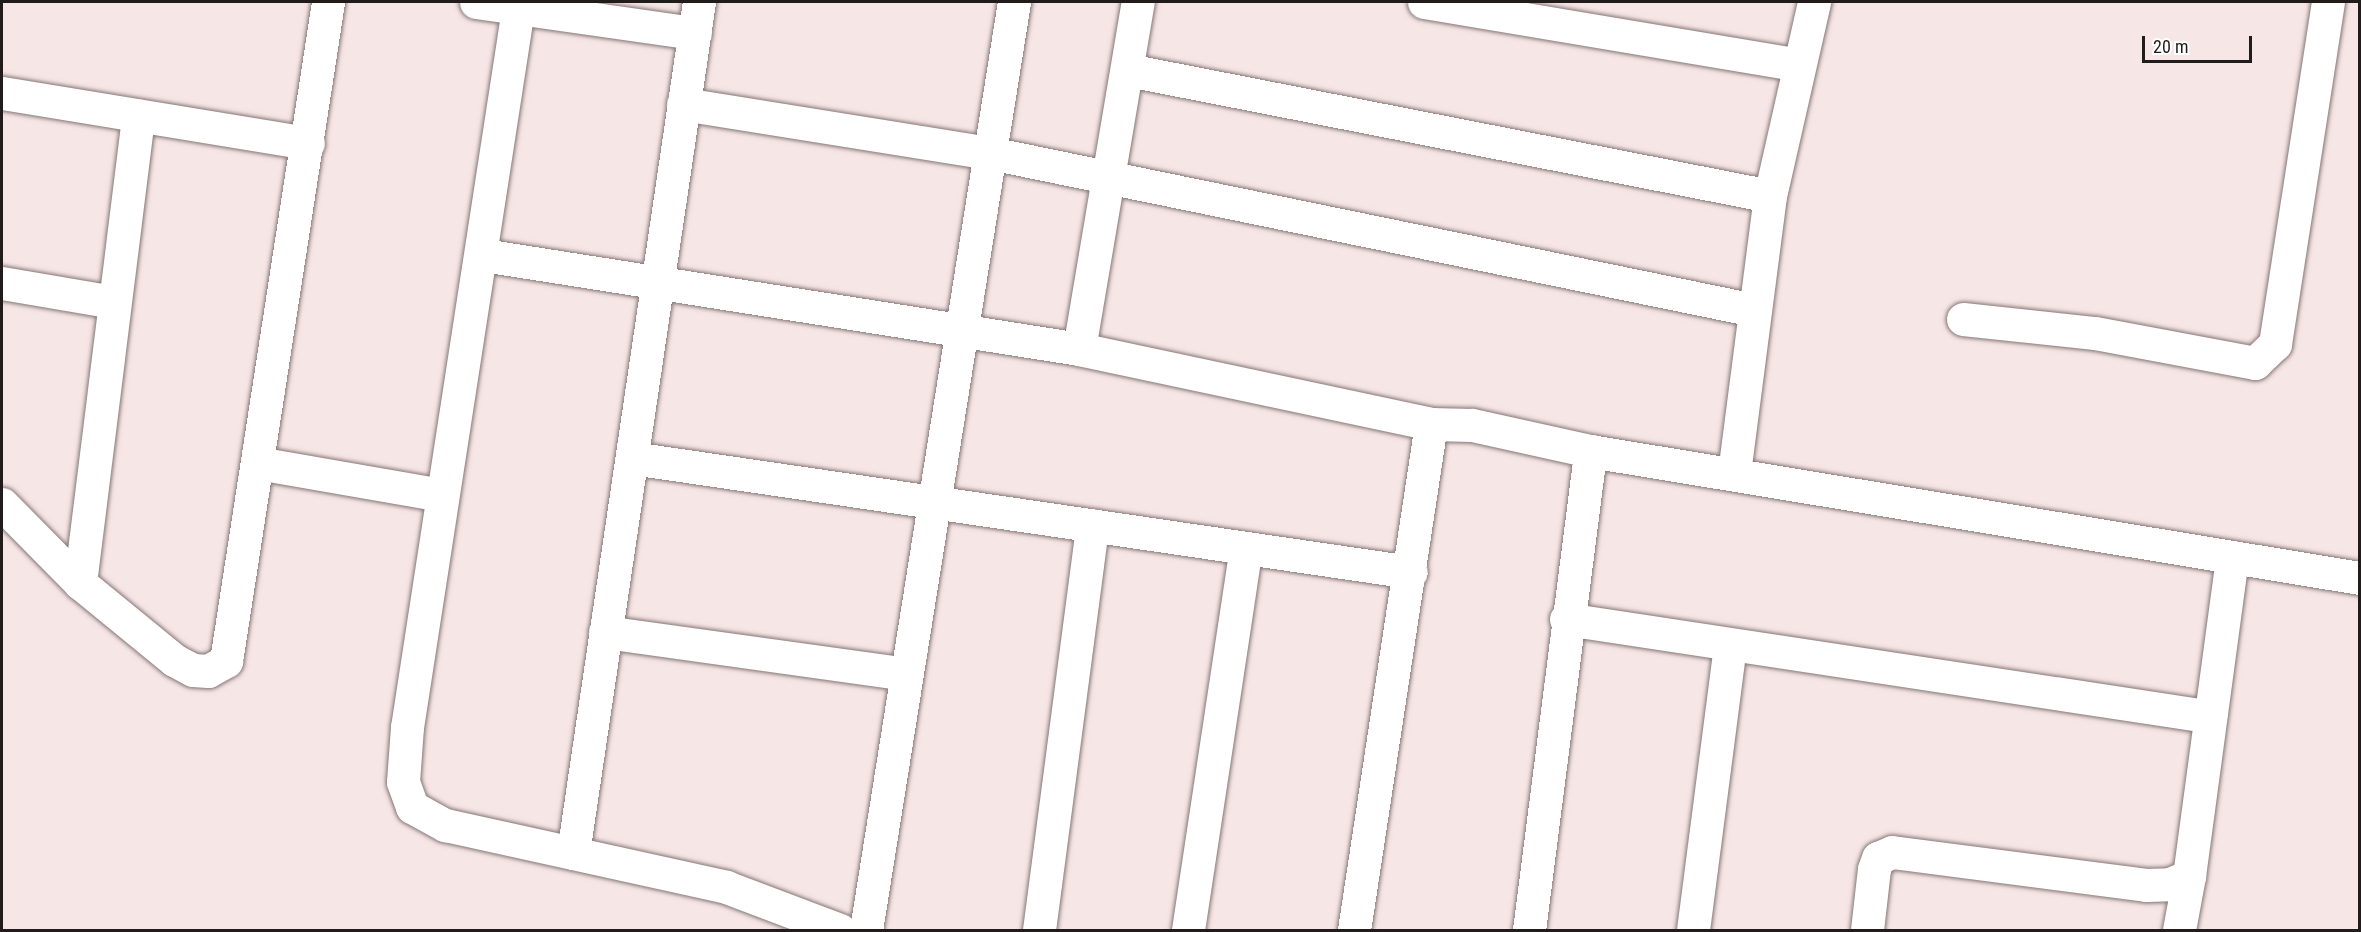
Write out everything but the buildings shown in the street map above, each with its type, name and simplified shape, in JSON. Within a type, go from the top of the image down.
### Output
[{"type":"street","points":[[2,504],[80,583],[174,660],[194,670],[208,671],[226,661],[308,143],[328,2]]},
{"type":"street","points":[[476,2],[697,17],[573,853]]},
{"type":"street","points":[[866,930],[1014,2]]},
{"type":"street","points":[[1079,349],[1138,2]]},
{"type":"street","points":[[1424,2],[1799,65]]},
{"type":"street","points":[[1734,473],[1770,196],[1814,2]]},
{"type":"street","points":[[1963,319],[2095,333],[2255,363],[2275,344],[2328,2]]},
{"type":"street","points":[[519,4],[483,255],[441,495],[407,727],[404,782],[412,807],[445,825],[726,887],[840,930]]},
{"type":"street","points":[[1128,70],[1770,196]]},
{"type":"street","points":[[2,93],[308,143]]},
{"type":"street","points":[[683,104],[990,153],[1754,310]]},
{"type":"street","points":[[80,583],[113,302],[138,116]]},
{"type":"street","points":[[483,255],[1079,349],[1431,424],[1472,425],[1590,451],[1734,473],[2360,579]]},
{"type":"street","points":[[2,283],[113,302]]},
{"type":"street","points":[[1353,930],[1412,572],[1431,424]]},
{"type":"street","points":[[1528,930],[1566,619],[1590,451]]},
{"type":"street","points":[[632,458],[1412,572]]},
{"type":"street","points":[[258,463],[441,495]]},
{"type":"street","points":[[1039,930],[1092,525]]},
{"type":"street","points":[[1188,930],[1246,548]]},
{"type":"street","points":[[2179,930],[2189,876],[2232,557]]},
{"type":"street","points":[[1566,619],[1730,646],[2200,715],[2211,713]]},
{"type":"street","points":[[605,632],[906,674]]},
{"type":"street","points":[[1693,930],[1730,646]]},
{"type":"street","points":[[1867,930],[1874,869],[1878,858],[1892,852],[2146,885],[2170,884],[2189,876]]}]
